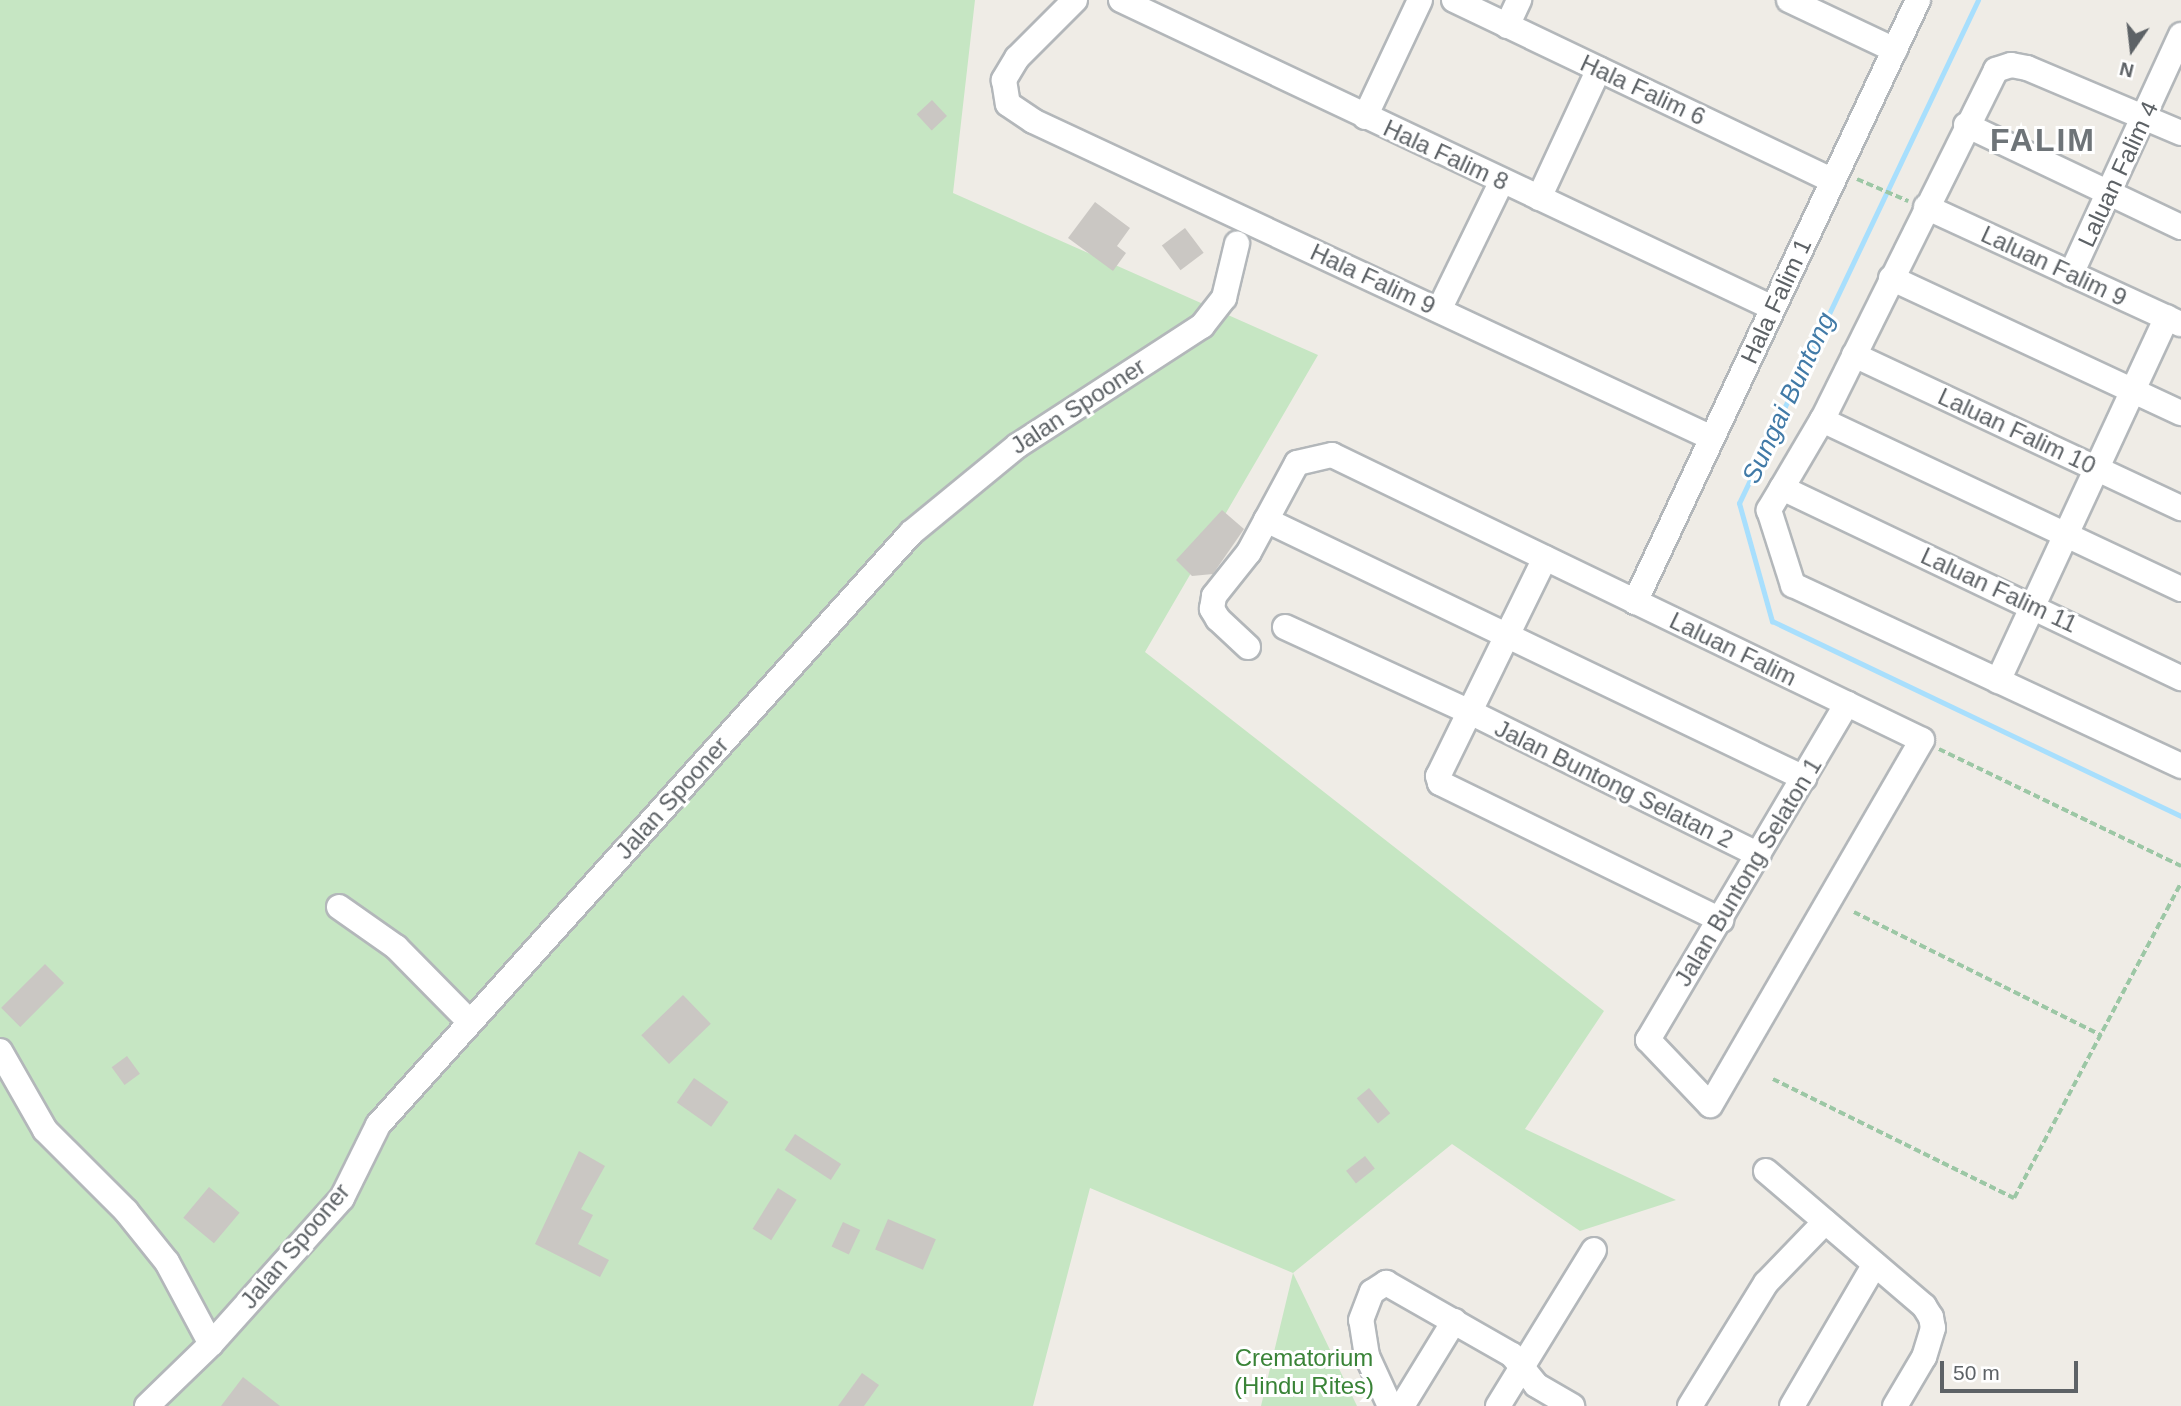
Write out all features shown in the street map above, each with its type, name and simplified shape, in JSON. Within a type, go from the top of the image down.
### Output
[{"type":"street","name":"Hala Falim 9","points":[[1075,0],[1017,58],[1004,80],[1008,104],[1033,121],[1712,438]]},
{"type":"street","name":"Hala Falim 8","points":[[1121,0],[1773,307]]},
{"type":"street","points":[[1365,117],[1420,0]]},
{"type":"street","name":"Hala Falim 6","points":[[1454,0],[1833,181]]},
{"type":"street","points":[[1507,26],[1519,0]]},
{"type":"street","points":[[1789,0],[1895,50]]},
{"type":"street","name":"Hala Falim 1","points":[[1634,602],[1918,0]]},
{"type":"street","name":"Laluan Falim 4","points":[[2071,274],[2180,39]]},
{"type":"street","points":[[2181,133],[2145,115],[2011,65],[1996,70],[1987,82],[1822,421],[1769,510],[1793,584],[2181,766]]},
{"type":"street","points":[[1539,198],[1599,69]]},
{"type":"street","points":[[1966,125],[2181,227]]},
{"type":"street","points":[[1439,310],[1502,181]]},
{"type":"street","name":"Laluan Falim 9","points":[[1926,207],[2174,321]]},
{"type":"street","name":"Jalan Spooner","points":[[153,1404],[211,1344],[342,1198],[378,1125],[911,533],[1017,446],[1216,313],[1237,244]]},
{"type":"street","points":[[1891,278],[2181,413]]},
{"type":"street","points":[[1998,681],[2133,390],[2174,321]]},
{"type":"street","name":"Laluan Falim 10","points":[[1854,355],[2181,508]]},
{"type":"street","points":[[1822,421],[2181,589]]},
{"type":"street","name":"Laluan Falim","points":[[1248,648],[1212,609],[1214,596],[1249,552],[1297,463],[1332,455],[1922,740]]},
{"type":"street","name":"Laluan Falim 11","points":[[1782,488],[2033,605],[2181,678]]},
{"type":"street","points":[[1266,520],[1804,778]]},
{"type":"street","points":[[1545,558],[1438,776],[1440,783],[1721,920]]},
{"type":"street","name":"Jalan Buntong Selatan 2","points":[[1285,627],[1470,712],[1759,856]]},
{"type":"street","name":"Jalan Buntong Selaton 1","points":[[1847,704],[1648,1040],[1710,1105],[1922,740]]},
{"type":"street","points":[[339,907],[396,947],[470,1022]]},
{"type":"street","points":[[0,1051],[45,1130],[126,1211],[167,1262],[211,1344]]},
{"type":"street","points":[[1766,1171],[1924,1306],[1933,1328],[1924,1357],[1895,1406]]},
{"type":"street","points":[[1690,1406],[1766,1283],[1825,1222]]},
{"type":"street","points":[[1498,1406],[1523,1370],[1594,1250]]},
{"type":"street","points":[[1792,1406],[1875,1264]]},
{"type":"street","points":[[1390,1406],[1362,1336],[1361,1320],[1371,1292],[1379,1285],[1392,1284],[1512,1355],[1536,1385],[1572,1406]]},
{"type":"street","points":[[1402,1406],[1454,1321]]},
{"type":"path","points":[[1863,182],[1897,197]]},
{"type":"path","points":[[1922,740],[2181,866]]},
{"type":"path","points":[[1773,1079],[2014,1198],[2181,882]]},
{"type":"path","points":[[1853,912],[2101,1035]]},
{"type":"green space","points":[[0,0],[975,0],[953,193],[1318,355],[1145,652],[1604,1011],[1525,1129],[1676,1200],[1580,1231],[1452,1144],[1293,1273],[1090,1188],[1033,1406],[0,1406]]},
{"type":"green space","name":"Crematorium (Hindu Rites)","points":[[1293,1273],[1357,1406],[1261,1406]]},
{"type":"building","points":[[932,100],[947,116],[932,130],[917,114]]},
{"type":"building","points":[[1095,202],[1130,228],[1117,246],[1126,253],[1113,271],[1068,238]]},
{"type":"building","points":[[1185,228],[1204,253],[1180,270],[1162,245]]},
{"type":"building","points":[[1222,510],[1244,529],[1213,574],[1192,576],[1176,560]]},
{"type":"building","points":[[45,964],[64,983],[20,1027],[1,1008]]},
{"type":"building","points":[[683,995],[711,1024],[669,1064],[641,1035]]},
{"type":"building","points":[[127,1056],[140,1074],[125,1085],[112,1067]]},
{"type":"building","points":[[694,1078],[728,1102],[711,1127],[677,1103]]},
{"type":"building","points":[[1369,1088],[1390,1113],[1378,1124],[1357,1098]]},
{"type":"building","points":[[795,1134],[841,1164],[831,1180],[785,1150]]},
{"type":"building","points":[[579,1151],[605,1166],[581,1209],[593,1215],[578,1244],[609,1260],[600,1277],[535,1244]]},
{"type":"building","points":[[1365,1156],[1375,1169],[1356,1183],[1346,1171]]},
{"type":"building","points":[[209,1187],[240,1213],[214,1243],[183,1218]]},
{"type":"building","points":[[778,1188],[797,1200],[771,1240],[753,1229]]},
{"type":"building","points":[[888,1219],[936,1239],[923,1270],[875,1249]]},
{"type":"building","points":[[843,1222],[860,1230],[849,1255],[832,1246]]},
{"type":"building","points":[[862,1373],[879,1385],[864,1406],[838,1406]]},
{"type":"building","points":[[243,1377],[280,1406],[221,1406]]},
{"type":"waterway","name":"Sungai Buntong","points":[[1978,0],[1739,503],[1772,621],[2181,816]]},
{"type":"district","name":"FALIM","points":[[2043,140]]}]
